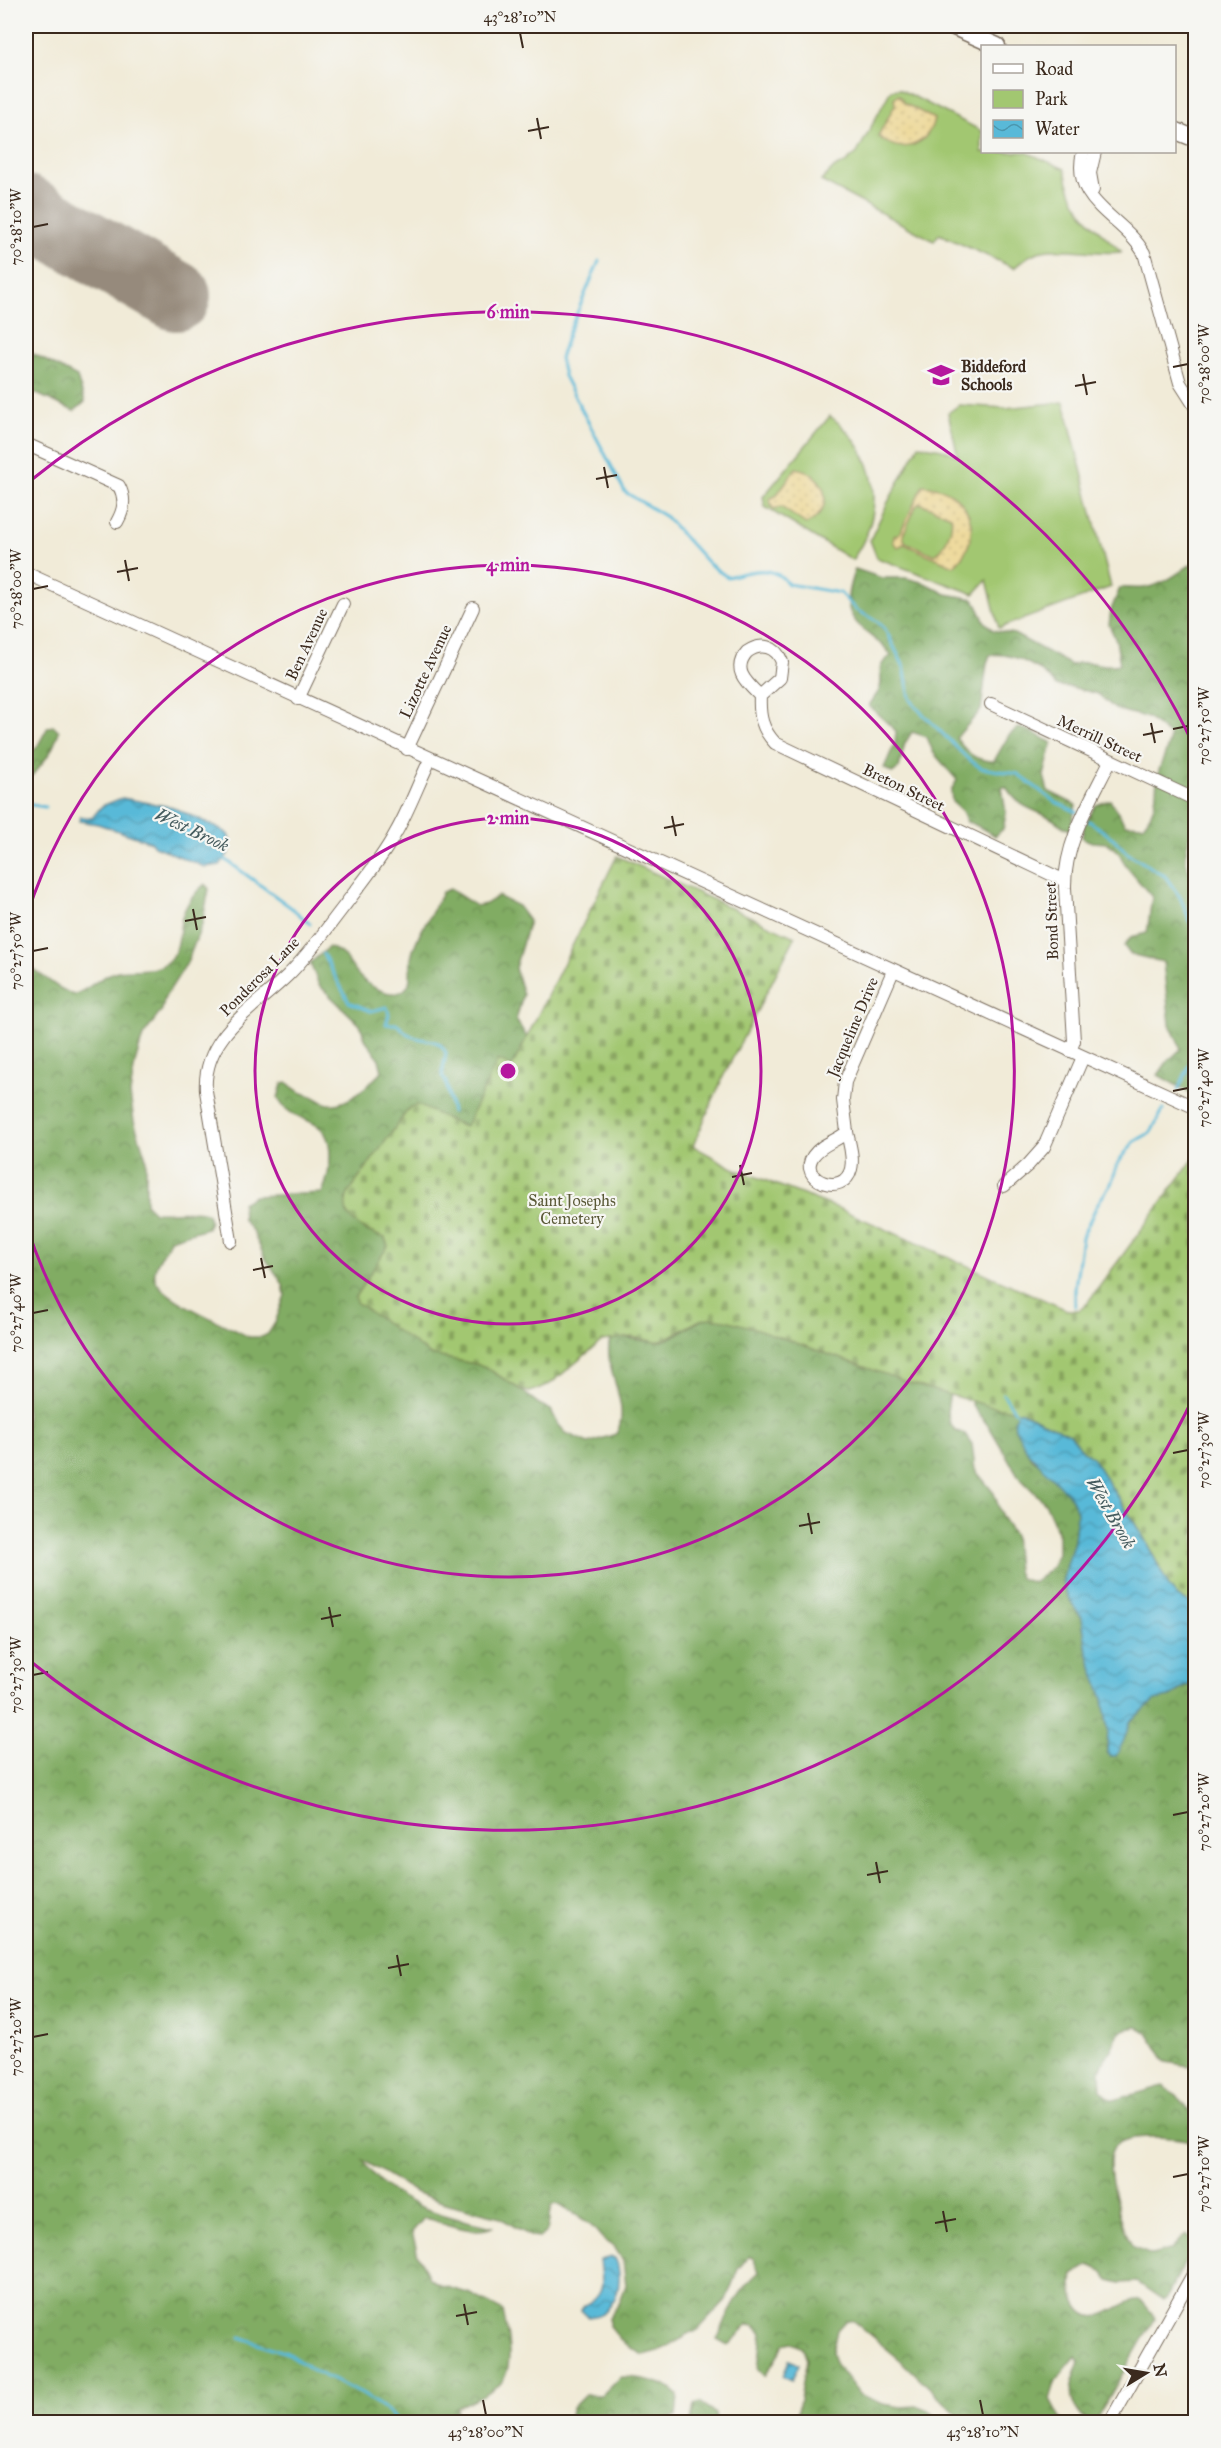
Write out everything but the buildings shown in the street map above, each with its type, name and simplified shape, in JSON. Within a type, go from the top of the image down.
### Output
[{"type":"street","points":[[952,26],[995,45]]},
{"type":"street","points":[[1176,131],[1196,139]]},
{"type":"street","points":[[1083,153],[1081,171],[1083,183],[1098,205],[1134,238],[1144,253],[1180,383],[1196,408]]},
{"type":"street","points":[[1095,153],[1090,179],[1098,205]]},
{"type":"street","points":[[26,444],[119,486],[124,504],[123,512],[117,522]]},
{"type":"street","points":[[26,573],[430,760],[1196,1108]]},
{"type":"street","name":"Ben Avenue","points":[[298,699],[343,604]]},
{"type":"street","name":"Lizotte Avenue","points":[[407,749],[473,608]]},
{"type":"street","name":"Breton Street","points":[[760,696],[760,719],[765,730],[781,746],[1065,882]]},
{"type":"street","name":"Merrill Street","points":[[991,704],[1196,800]]},
{"type":"street","name":"Ponderosa Lane","points":[[231,1241],[206,1091],[206,1074],[211,1056],[222,1037],[234,1024],[297,965],[381,857],[396,834],[430,760]]},
{"type":"street","name":"Bond Street","points":[[1070,1051],[1074,1041],[1066,865],[1074,838],[1110,761]]},
{"type":"street","name":"Jacqueline Drive","points":[[847,1132],[843,1100],[845,1082],[893,971]]},
{"type":"street","points":[[1004,1186],[1029,1166],[1044,1147],[1083,1057]]},
{"type":"street","points":[[1110,2422],[1196,2269]]},
{"type":"green space","points":[[899,89],[981,130],[981,153],[1028,153],[1065,169],[1072,195],[1078,206],[1093,225],[1122,252],[1041,251],[1028,257],[1014,268],[939,234],[934,241],[821,181],[834,168],[845,163],[857,153],[891,90]]},
{"type":"green space","points":[[26,350],[77,377],[85,402],[74,411],[26,389]]},
{"type":"green space","points":[[1064,402],[1111,587],[999,628],[987,580],[974,594],[877,558],[870,540],[919,445],[942,449],[958,456],[948,413],[959,405],[1005,408]]},
{"type":"green space","points":[[830,416],[859,447],[868,465],[873,483],[874,502],[871,522],[852,560],[765,507],[763,497]]},
{"type":"green space","points":[[1195,562],[1196,822],[1187,844],[1186,859],[1190,873],[1196,879],[1195,1096],[1158,1075],[1167,1062],[1181,1049],[1170,1024],[1163,962],[1130,954],[1124,946],[1131,937],[1147,933],[1152,897],[1126,866],[1119,853],[1108,843],[1092,842],[1082,838],[1084,825],[1096,805],[1110,800],[1125,824],[1143,825],[1153,810],[1158,775],[1170,736],[1148,718],[1115,709],[1098,694],[1071,687],[1056,686],[1043,673],[1026,662],[1008,656],[990,655],[981,710],[956,738],[972,755],[982,760],[994,761],[1009,735],[1018,728],[1028,730],[1052,743],[1044,776],[1048,791],[1076,805],[1070,830],[1025,806],[1015,799],[1006,787],[1002,787],[1006,814],[1003,829],[995,836],[967,822],[962,811],[952,802],[951,791],[957,780],[933,752],[927,737],[912,732],[905,743],[899,768],[892,773],[884,768],[895,743],[896,731],[869,706],[880,688],[882,664],[891,656],[853,618],[848,593],[855,569],[882,578],[906,578],[925,583],[946,594],[974,599],[985,622],[993,630],[1014,634],[1071,665],[1085,663],[1114,665],[1120,664],[1116,640],[1109,625],[1111,610],[1120,588],[1144,588],[1158,584]]},
{"type":"green space","points":[[54,726],[59,731],[53,747],[26,782],[26,757],[37,747],[48,727]]},
{"type":"green space","name":"Saint Josephs Cemetery","points":[[617,856],[795,937],[722,1079],[693,1146],[733,1168],[840,1209],[1067,1310],[1079,1310],[1085,1306],[1195,1157],[1195,1605],[1179,1598],[1170,1588],[1144,1538],[1092,1457],[1082,1450],[1070,1434],[1019,1411],[989,1406],[918,1386],[757,1329],[726,1320],[708,1318],[656,1342],[632,1337],[602,1341],[550,1384],[530,1392],[521,1390],[484,1366],[431,1355],[356,1302],[355,1297],[388,1246],[385,1238],[369,1232],[349,1216],[346,1201],[349,1192],[410,1107],[418,1105],[466,1126],[498,1060],[512,1067]]},
{"type":"green space","points":[[205,884],[209,889],[202,924],[187,963],[165,997],[162,1010],[143,1036],[135,1063],[130,1094],[134,1121],[146,1158],[146,1204],[154,1212],[203,1212],[208,1214],[210,1221],[207,1228],[170,1239],[156,1267],[155,1278],[159,1286],[181,1303],[249,1337],[262,1337],[268,1334],[275,1323],[285,1295],[283,1284],[265,1258],[253,1232],[243,1220],[242,1203],[254,1196],[322,1193],[330,1161],[329,1142],[324,1132],[318,1126],[292,1113],[278,1098],[282,1084],[287,1082],[298,1091],[325,1103],[340,1103],[356,1094],[382,1071],[379,1059],[365,1039],[360,1025],[319,985],[310,963],[329,947],[341,953],[357,974],[371,985],[388,993],[399,992],[409,984],[413,950],[442,892],[450,889],[476,906],[486,904],[498,896],[518,906],[529,921],[515,968],[523,995],[516,1020],[527,1037],[512,1067],[498,1061],[466,1126],[410,1107],[349,1192],[346,1199],[347,1214],[364,1230],[385,1238],[388,1247],[355,1297],[431,1355],[484,1366],[551,1410],[566,1433],[588,1443],[616,1434],[620,1423],[619,1399],[610,1363],[610,1339],[662,1341],[708,1318],[770,1323],[951,1383],[947,1412],[950,1424],[956,1431],[965,1434],[972,1444],[975,1470],[994,1493],[1002,1517],[1014,1535],[1017,1571],[1020,1578],[1033,1583],[1052,1567],[1058,1553],[1058,1532],[1045,1503],[1019,1477],[990,1428],[973,1407],[969,1395],[1058,1400],[1144,1538],[1098,1465],[1015,1428],[1032,1459],[1043,1466],[1072,1499],[1077,1512],[1074,1541],[1062,1582],[1068,1597],[1082,1618],[1087,1652],[1103,1699],[1108,1730],[1107,1752],[1116,1756],[1130,1722],[1155,1699],[1169,1697],[1196,1681],[1195,2067],[1166,2062],[1147,2032],[1137,2027],[1119,2033],[1100,2070],[1101,2090],[1108,2098],[1114,2100],[1163,2086],[1177,2095],[1195,2119],[1195,2142],[1151,2137],[1127,2140],[1117,2144],[1112,2150],[1110,2159],[1112,2185],[1124,2228],[1133,2248],[1152,2255],[1170,2250],[1186,2234],[1192,2239],[1189,2254],[1166,2299],[1163,2300],[1137,2282],[1121,2283],[1109,2280],[1102,2271],[1089,2265],[1073,2275],[1074,2298],[1085,2314],[1100,2316],[1141,2300],[1154,2319],[1095,2422],[1082,2417],[1072,2400],[1072,2388],[1080,2362],[1076,2356],[1056,2380],[1050,2399],[1062,2422],[965,2422],[904,2363],[853,2321],[846,2320],[837,2330],[832,2353],[835,2363],[859,2394],[883,2404],[901,2407],[918,2406],[928,2410],[940,2422],[892,2422],[883,2419],[880,2422],[796,2422],[807,2359],[803,2348],[791,2342],[785,2344],[765,2376],[758,2369],[762,2333],[755,2326],[748,2325],[728,2345],[717,2339],[739,2295],[759,2272],[754,2259],[749,2256],[738,2269],[726,2300],[698,2330],[659,2351],[643,2355],[625,2345],[609,2326],[609,2317],[619,2304],[626,2285],[623,2261],[614,2246],[606,2242],[581,2218],[556,2204],[552,2205],[547,2231],[540,2237],[530,2236],[497,2216],[448,2204],[417,2193],[363,2160],[387,2188],[402,2198],[438,2213],[492,2227],[467,2229],[424,2218],[412,2232],[418,2255],[429,2278],[440,2285],[471,2294],[503,2311],[509,2349],[509,2360],[504,2378],[495,2388],[457,2408],[458,2422],[26,2422],[26,964],[73,995],[118,971],[159,967],[174,953],[185,908]]},
{"type":"green space","points":[[620,2377],[651,2381],[673,2390],[678,2395],[676,2417],[637,2422],[572,2422],[569,2416],[572,2408],[585,2395],[602,2395]]},
{"type":"green space","points":[[699,2403],[715,2414],[716,2422],[691,2422],[694,2405]]},
{"type":"sand","points":[[899,95],[904,103],[934,119],[925,137],[919,142],[903,147],[886,142],[878,136],[895,105],[894,98]]},
{"type":"sand","points":[[796,468],[807,471],[815,477],[824,493],[825,501],[822,510],[816,518],[806,524],[781,507],[773,509],[769,499],[776,496]]},
{"type":"sand","points":[[923,485],[939,488],[952,495],[969,515],[970,540],[954,566],[904,544],[898,547],[893,542],[894,536],[900,533]],"holes":[[[920,503],[951,516],[948,538],[935,555],[905,542],[903,535],[916,506]]]},
{"type":"water","points":[[122,798],[172,807],[220,829],[228,834],[230,841],[228,854],[220,865],[205,867],[154,846],[151,842],[98,824],[79,821],[80,817],[92,818],[102,806]]},
{"type":"water","points":[[1019,1411],[1070,1434],[1082,1450],[1092,1457],[1144,1538],[1170,1588],[1179,1598],[1195,1605],[1195,1681],[1169,1697],[1155,1700],[1130,1722],[1116,1756],[1110,1756],[1107,1752],[1108,1730],[1103,1699],[1087,1652],[1082,1618],[1068,1597],[1062,1582],[1074,1541],[1077,1512],[1072,1499],[1028,1452],[1015,1428],[1014,1419]]},
{"type":"water","points":[[615,2258],[619,2276],[616,2295],[606,2310],[588,2317],[581,2310],[600,2292],[602,2282],[600,2260]]},
{"type":"water","points":[[789,2360],[799,2364],[792,2380],[783,2376]]},
{"type":"waterway","points":[[599,261],[560,358],[564,376],[625,492],[666,517],[708,563],[727,577],[752,571],[768,571],[782,577],[788,584],[840,593],[856,610],[877,621],[885,629],[904,667],[910,698],[915,706],[967,758],[981,768],[1018,774],[1055,802],[1077,812]]},
{"type":"waterway","name":"West Brook","points":[[26,804],[45,807]]},
{"type":"waterway","points":[[1089,821],[1114,839],[1127,853],[1165,876],[1180,897],[1196,935]]},
{"type":"waterway","name":"West Brook","points":[[222,857],[310,924]]},
{"type":"waterway","name":"West Brook","points":[[323,954],[349,1002],[371,1011],[387,1007],[389,1015],[386,1024],[396,1024],[410,1035],[435,1042],[443,1048],[446,1053],[442,1075],[446,1082],[452,1112]]},
{"type":"waterway","points":[[1178,1090],[1196,1052]]},
{"type":"waterway","points":[[1075,1306],[1075,1288],[1082,1237],[1098,1203],[1111,1184],[1118,1163],[1134,1142],[1151,1132],[1163,1110]]},
{"type":"waterway","name":"West Brook","points":[[1003,1394],[1018,1415]]},
{"type":"waterway","points":[[240,2337],[287,2353],[314,2371],[362,2394],[400,2422]]},
{"type":"runway","points":[[26,210],[176,296]]},
{"type":"place","name":"Biddeford Schools","points":[[941,375]]}]
